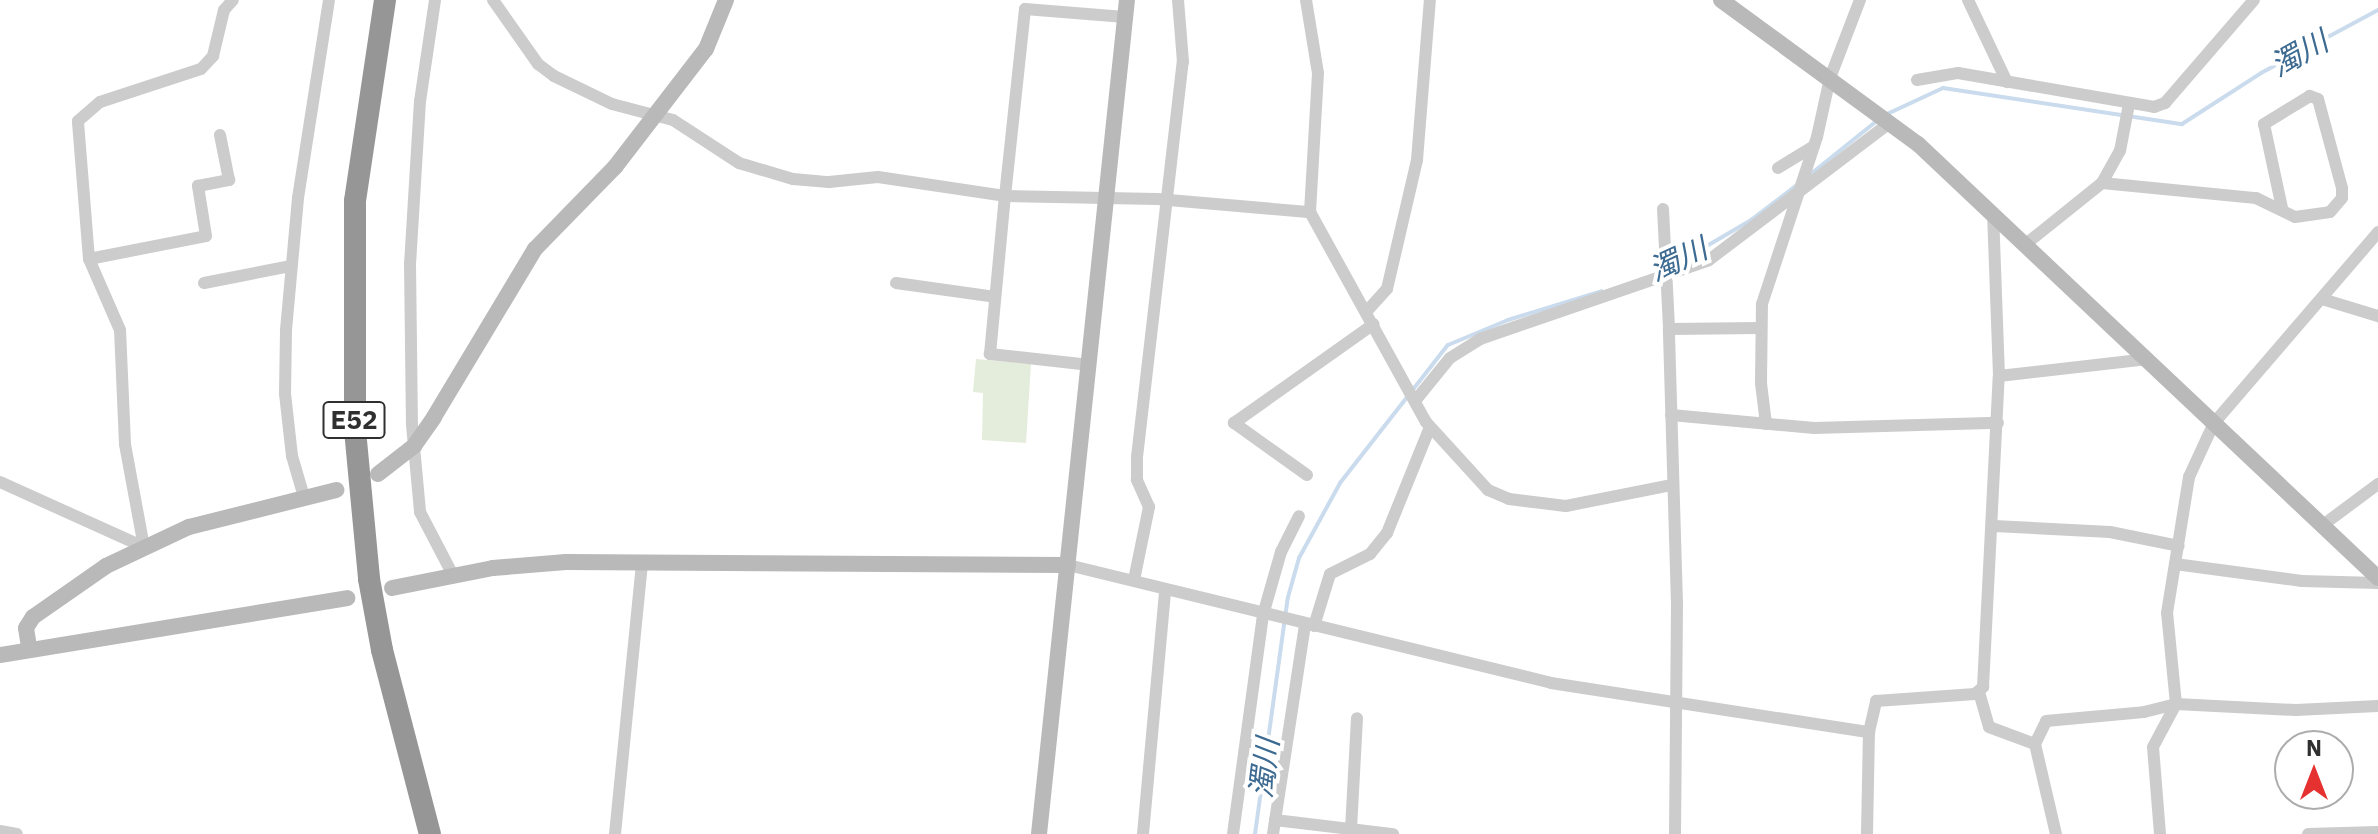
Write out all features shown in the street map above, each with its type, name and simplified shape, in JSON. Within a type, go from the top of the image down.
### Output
[{"type":"highway","name":"E52","points":[[385,0],[355,201],[355,430],[369,579],[382,650],[430,834]]},
{"type":"street","points":[[144,547],[125,444],[120,330],[89,259],[78,121],[100,102],[201,69],[213,56],[224,10],[233,0]]},
{"type":"street","points":[[304,497],[292,456],[285,394],[291,266],[329,0]]},
{"type":"street","points":[[435,0],[420,101],[410,263],[414,446],[420,512],[453,575]]},
{"type":"street","points":[[493,0],[533,57],[554,76],[612,104],[656,115],[739,163],[793,179],[829,182],[878,177],[1005,196],[1166,201],[1310,212]]},
{"type":"street","points":[[378,474],[414,446],[519,270],[615,167],[706,49],[726,0]]},
{"type":"street","points":[[1134,580],[1149,507],[1137,480],[1137,457],[1183,62],[1178,0]]},
{"type":"street","points":[[1306,0],[1318,73],[1310,212],[1430,427],[1488,490],[1509,499],[1566,506],[1671,485]]},
{"type":"street","points":[[1367,311],[1387,289],[1417,160],[1430,0]]},
{"type":"street","points":[[1721,0],[1889,120],[2148,359],[2378,581]]},
{"type":"street","points":[[1766,424],[1760,328],[1762,304],[1812,152],[1830,78],[1860,0]]},
{"type":"street","points":[[1968,0],[2007,82]]},
{"type":"street","points":[[1917,80],[1958,73],[2128,107],[2154,107],[2165,103],[2254,0]]},
{"type":"street","points":[[1039,834],[1090,365],[1126,8],[1025,9],[990,354],[1090,365]]},
{"type":"street","points":[[2102,183],[2172,187],[2198,196],[2256,198],[2302,217],[2330,212],[2342,198],[2318,99],[2310,96],[2264,124],[2282,208]]},
{"type":"street","points":[[2026,244],[2102,183],[2124,132],[2128,107]]},
{"type":"street","points":[[1414,399],[1450,358],[1480,339],[1709,260],[1889,120]]},
{"type":"street","points":[[89,259],[206,236],[196,212],[198,186],[229,180],[221,142],[238,144]]},
{"type":"street","points":[[1778,168],[1812,152]]},
{"type":"street","points":[[1663,209],[1662,256],[1669,329],[1671,485],[1677,604],[1675,834]]},
{"type":"street","points":[[1993,213],[1998,423],[1994,526],[1979,692],[1989,727],[2035,744]]},
{"type":"street","points":[[2160,834],[2153,747],[2176,704],[2167,613],[2189,477],[2214,423],[2378,232]]},
{"type":"street","points":[[216,265],[218,280]]},
{"type":"street","points":[[204,283],[291,266]]},
{"type":"street","points":[[896,283],[995,297]]},
{"type":"street","points":[[2322,299],[2378,316]]},
{"type":"street","points":[[1307,475],[1234,423],[1374,324]]},
{"type":"street","points":[[1669,329],[1760,328]]},
{"type":"street","points":[[1999,376],[2148,359]]},
{"type":"street","points":[[1671,415],[1766,424],[1998,423]]},
{"type":"street","points":[[1273,834],[1303,624],[1330,574],[1370,554],[1387,533],[1430,427]]},
{"type":"street","points":[[0,482],[144,547]]},
{"type":"street","points":[[2323,525],[2378,484]]},
{"type":"street","points":[[29,647],[26,628],[33,617],[144,547],[189,527],[336,490]]},
{"type":"street","points":[[1233,834],[1266,616],[1281,552],[1299,516]]},
{"type":"street","points":[[1994,526],[2110,532],[2179,546]]},
{"type":"street","points":[[615,834],[642,562]]},
{"type":"street","points":[[392,588],[453,575],[531,564],[1068,565],[1266,616],[1551,683],[1869,732]]},
{"type":"street","points":[[2175,564],[2302,581],[2378,581]]},
{"type":"street","points":[[1143,834],[1165,590]]},
{"type":"street","points":[[0,655],[29,647],[216,622],[347,598]]},
{"type":"street","points":[[1867,834],[1869,732],[1873,706],[1880,698],[1979,692]]},
{"type":"street","points":[[2056,834],[2035,744],[2046,721],[2144,712],[2176,704],[2296,710],[2378,706]]},
{"type":"street","points":[[1351,829],[1357,718]]},
{"type":"street","points":[[1275,820],[1393,834]]},
{"type":"street","points":[[0,831],[17,834]]},
{"type":"street","points":[[2308,834],[2378,832]]},
{"type":"green space","points":[[976,359],[1031,364],[1026,443],[982,440],[983,393],[973,392]]},
{"type":"waterway","name":"濁川","points":[[1885,115],[1943,88],[2182,124],[2261,73],[2378,10]]},
{"type":"waterway","name":"濁川","points":[[1807,177],[1878,120]]},
{"type":"waterway","name":"濁川","points":[[1671,267],[1751,220],[1797,185]]},
{"type":"waterway","name":"濁川","points":[[1255,834],[1288,597],[1299,558],[1340,483],[1448,345],[1508,320],[1602,291]]}]
